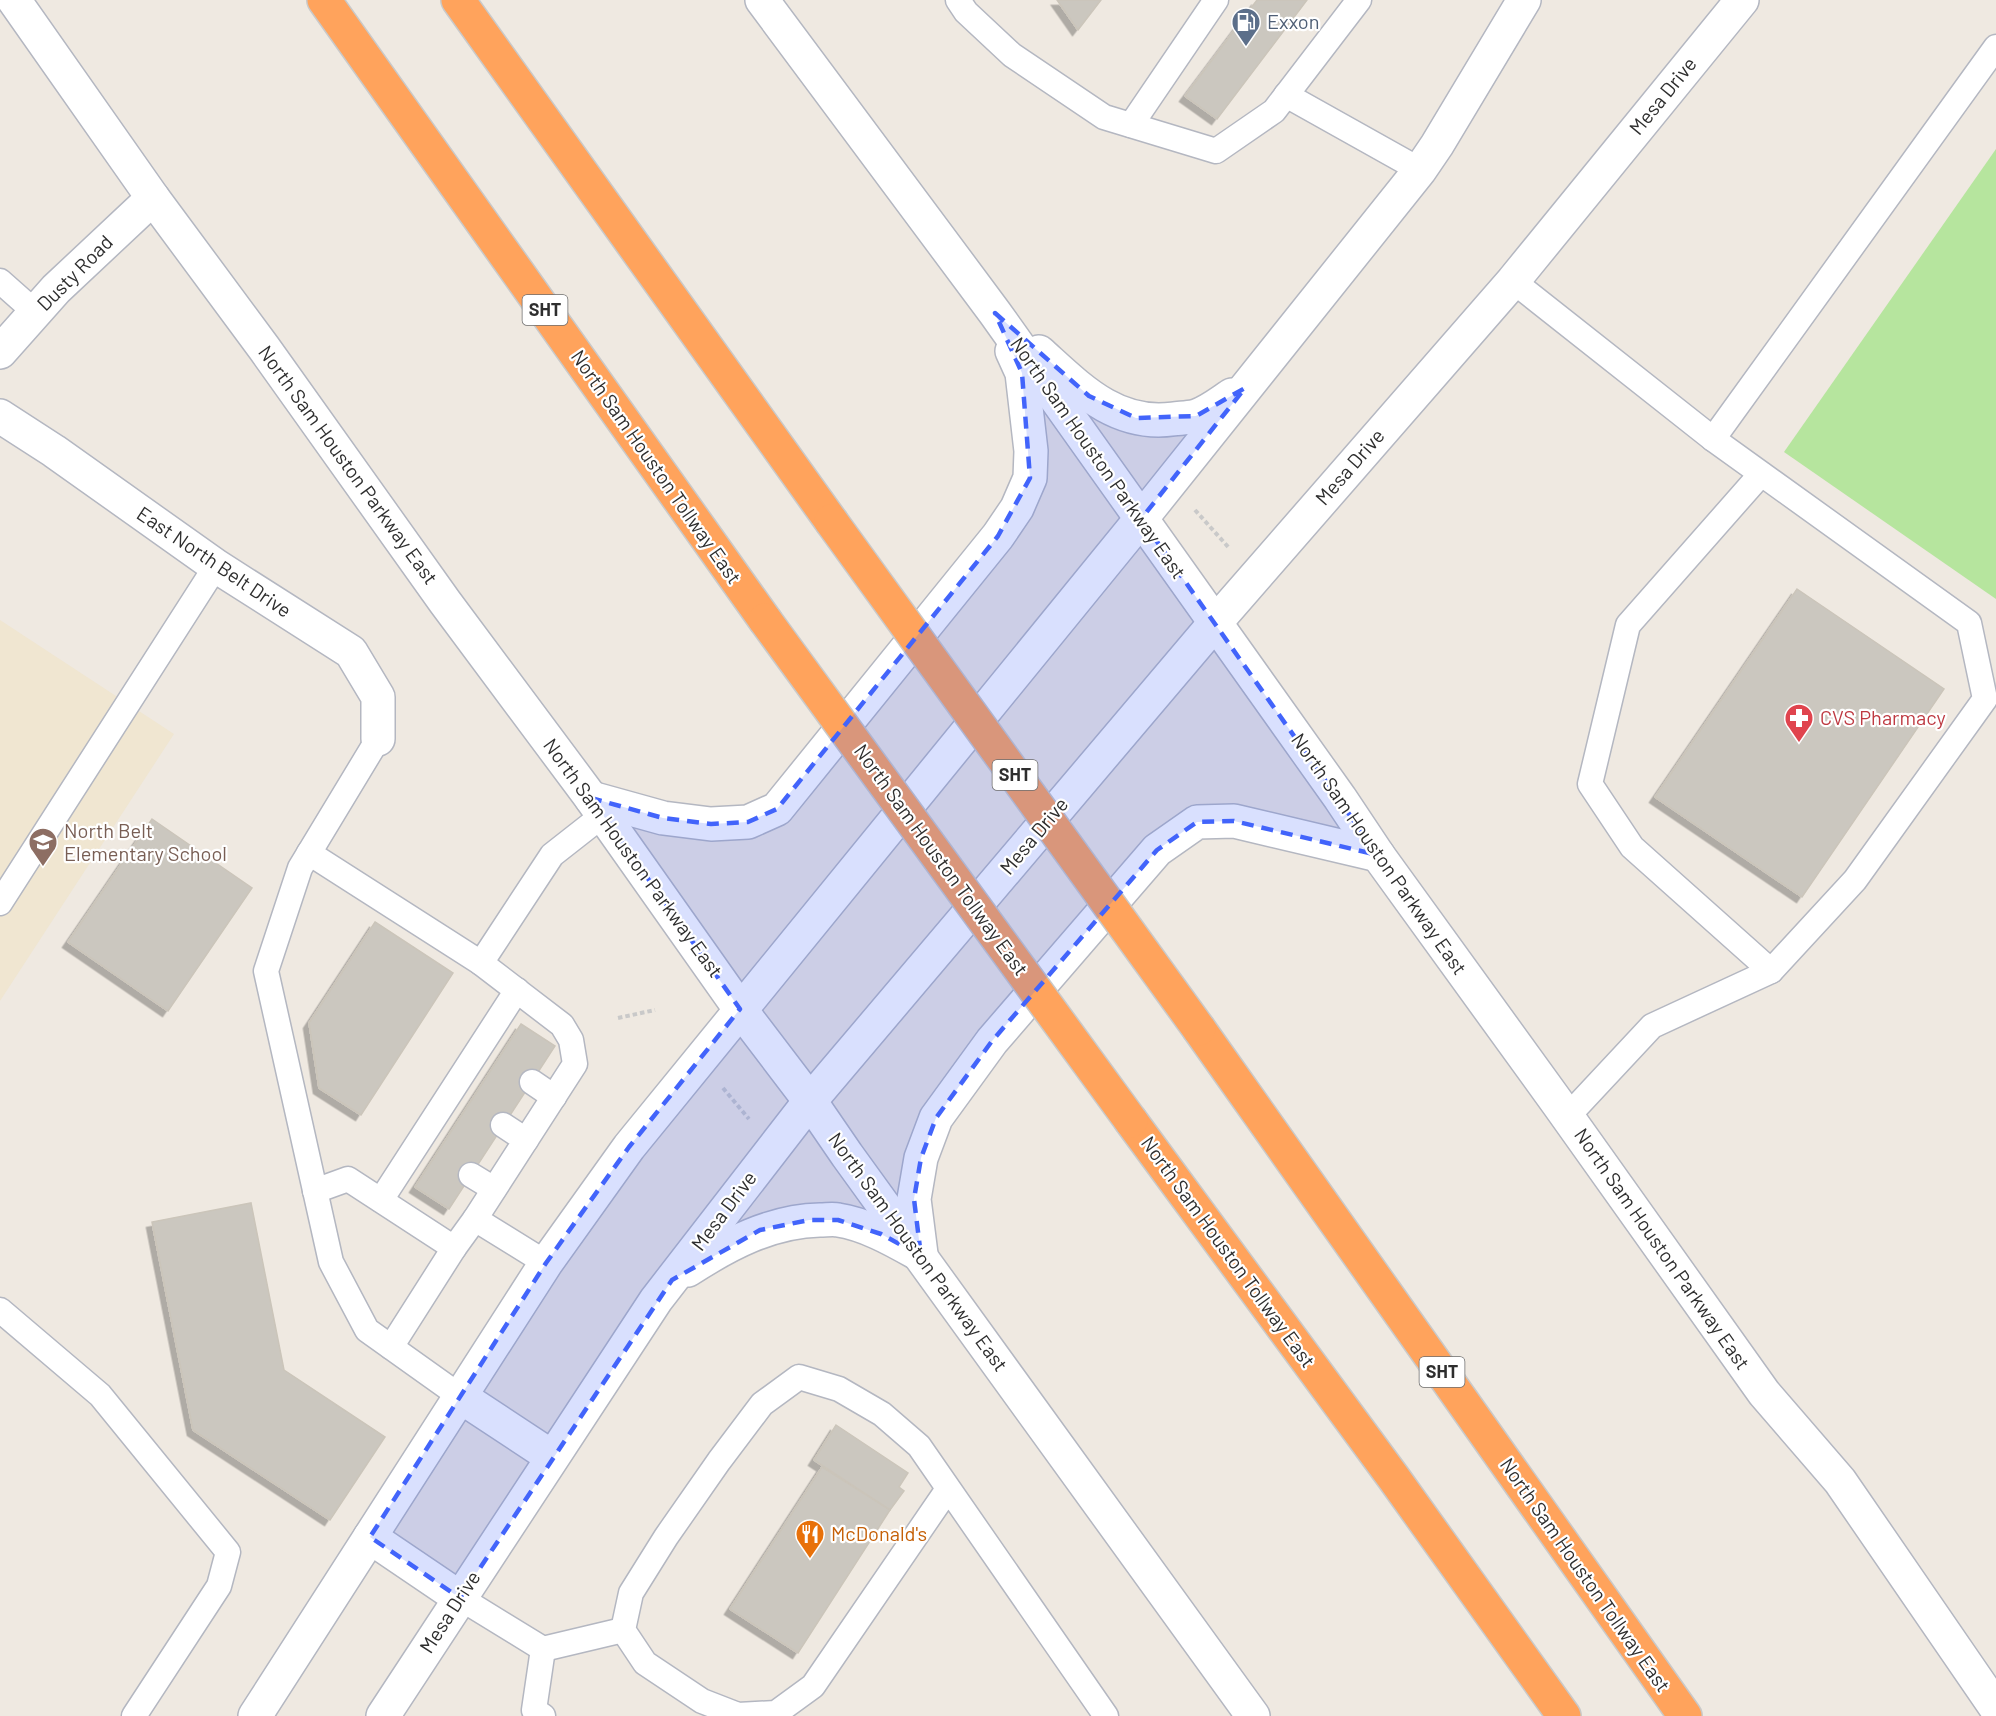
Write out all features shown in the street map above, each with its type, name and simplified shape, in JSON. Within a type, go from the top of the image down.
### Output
[{"type":"highway","name":"North Sam Houston Tollway East","points":[[324,0],[765,621],[1393,1477],[1564,1716]]},
{"type":"highway","name":"North Sam Houston Tollway East","points":[[459,0],[1198,1029],[1685,1716]]},
{"type":"main road","name":"North Sam Houston Parkway East","points":[[14,0],[153,198],[597,806],[740,1009],[810,1101],[1253,1716]]},
{"type":"main road","name":"North Sam Houston Parkway East","points":[[762,0],[995,313],[1340,798],[1378,855],[1764,1393],[1840,1481],[1996,1708]]},
{"type":"main road","points":[[255,1716],[546,1263],[629,1147],[1141,519],[1420,170],[1524,0]]},
{"type":"main road","name":"Mesa Drive","points":[[383,1716],[656,1300],[810,1101],[1215,622],[1513,281],[1742,0]]},
{"type":"main road","name":"Dusty Road","points":[[0,352],[56,289],[153,198]]},
{"type":"main road","points":[[995,313],[1089,396],[1114,410],[1136,418],[1162,420],[1196,416],[1245,388]]},
{"type":"main road","points":[[597,806],[711,824],[748,822],[777,809],[803,779],[998,536],[1017,508],[1030,478],[1031,452],[1022,373],[995,313]]},
{"type":"main road","name":"East North Belt Drive","points":[[0,416],[54,451],[216,566],[351,652],[378,697],[378,739]]},
{"type":"main road","points":[[921,1256],[914,1199],[921,1158],[936,1118],[992,1041],[1157,850],[1197,822],[1234,821],[1378,855]]},
{"type":"main road","points":[[672,1280],[722,1248],[760,1230],[809,1220],[838,1220],[849,1223],[881,1234],[921,1256]]},
{"type":"main road","points":[[461,1397],[552,1457]]},
{"type":"main road","points":[[370,1538],[460,1598]]},
{"type":"lane","points":[[958,0],[966,12],[1012,55],[1104,117],[1216,151],[1274,111],[1359,0]]},
{"type":"lane","points":[[1131,125],[1216,0]]},
{"type":"lane","points":[[1713,439],[1996,47]]},
{"type":"lane","points":[[1286,95],[1420,170]]},
{"type":"lane","points":[[0,281],[35,312]]},
{"type":"lane","points":[[1513,281],[1713,439],[1969,623],[1985,699],[1855,880],[1771,971],[1652,1026],[1568,1117]]},
{"type":"lane","points":[[1761,474],[1629,625],[1590,784],[1632,847],[1771,971]]},
{"type":"lane","points":[[0,903],[216,566]]},
{"type":"lane","points":[[378,739],[300,868],[266,971],[331,1262],[368,1330],[461,1397]]},
{"type":"lane","points":[[481,963],[552,855],[597,806]]},
{"type":"lane","points":[[309,853],[481,963],[562,1025],[571,1040],[575,1064],[391,1347]]},
{"type":"lane","points":[[381,1200],[429,1146],[461,1097],[489,1053],[517,990]]},
{"type":"lane","points":[[532,1082],[554,1097]]},
{"type":"lane","points":[[503,1125],[526,1140]]},
{"type":"lane","points":[[471,1174],[494,1189]]},
{"type":"lane","points":[[315,1191],[348,1179],[454,1248]]},
{"type":"lane","points":[[475,1219],[546,1263]]},
{"type":"lane","points":[[0,1310],[100,1395],[228,1552],[219,1586],[134,1716]]},
{"type":"lane","points":[[948,1489],[813,1686],[776,1713],[738,1715],[702,1701],[645,1663],[622,1630],[632,1593],[666,1537],[719,1461],[762,1404],[799,1377],[839,1389],[882,1414],[919,1446],[1106,1716]]},
{"type":"lane","points":[[460,1598],[543,1649],[622,1630]]},
{"type":"lane","points":[[543,1649],[534,1710],[543,1716]]},
{"type":"path","points":[[1196,510],[1231,551]]},
{"type":"path","points":[[618,1018],[655,1010]]},
{"type":"path","points":[[720,1085],[756,1127]]},
{"type":"highlighted area","points":[[995,313],[1089,396],[1136,418],[1196,416],[1245,388],[1141,519],[1378,855],[1234,821],[1197,822],[1157,850],[992,1041],[936,1118],[921,1158],[914,1199],[921,1256],[881,1234],[838,1220],[809,1220],[760,1230],[672,1280],[460,1598],[370,1537],[546,1263],[629,1147],[740,1009],[591,798],[663,818],[711,824],[748,822],[777,809],[998,536],[1030,478],[1022,373]]},
{"type":"shaded area","name":"North Belt Elementary School","points":[[0,620],[174,734],[0,1001]]},
{"type":"green space","points":[[1996,149],[1996,599],[1784,452]]},
{"type":"building","points":[[1057,0],[1101,0],[1078,30]]},
{"type":"building","name":"Exxon","points":[[1257,0],[1307,0],[1217,119],[1185,96]]},
{"type":"building","name":"CVS Pharmacy","points":[[1797,589],[1944,689],[1802,897],[1655,797]]},
{"type":"building","points":[[152,819],[252,888],[168,1011],[68,942]]},
{"type":"building","points":[[375,922],[453,973],[361,1115],[319,1088],[309,1023]]},
{"type":"building","points":[[521,1024],[555,1046],[449,1209],[415,1187]]},
{"type":"building","points":[[251,1203],[284,1370],[385,1437],[330,1520],[193,1430],[152,1222]]},
{"type":"building","points":[[836,1425],[908,1473],[899,1487],[904,1491],[890,1510],[814,1460]]},
{"type":"building","name":"McDonald's","points":[[822,1467],[890,1510],[798,1653],[730,1609]]},
{"type":"place","name":"Exxon","points":[[1246,48]]},
{"type":"place","name":"CVS Pharmacy","points":[[1799,744]]},
{"type":"place","name":"North Belt Elementary School","points":[[43,868]]},
{"type":"place","name":"McDonald's","points":[[810,1560]]}]
